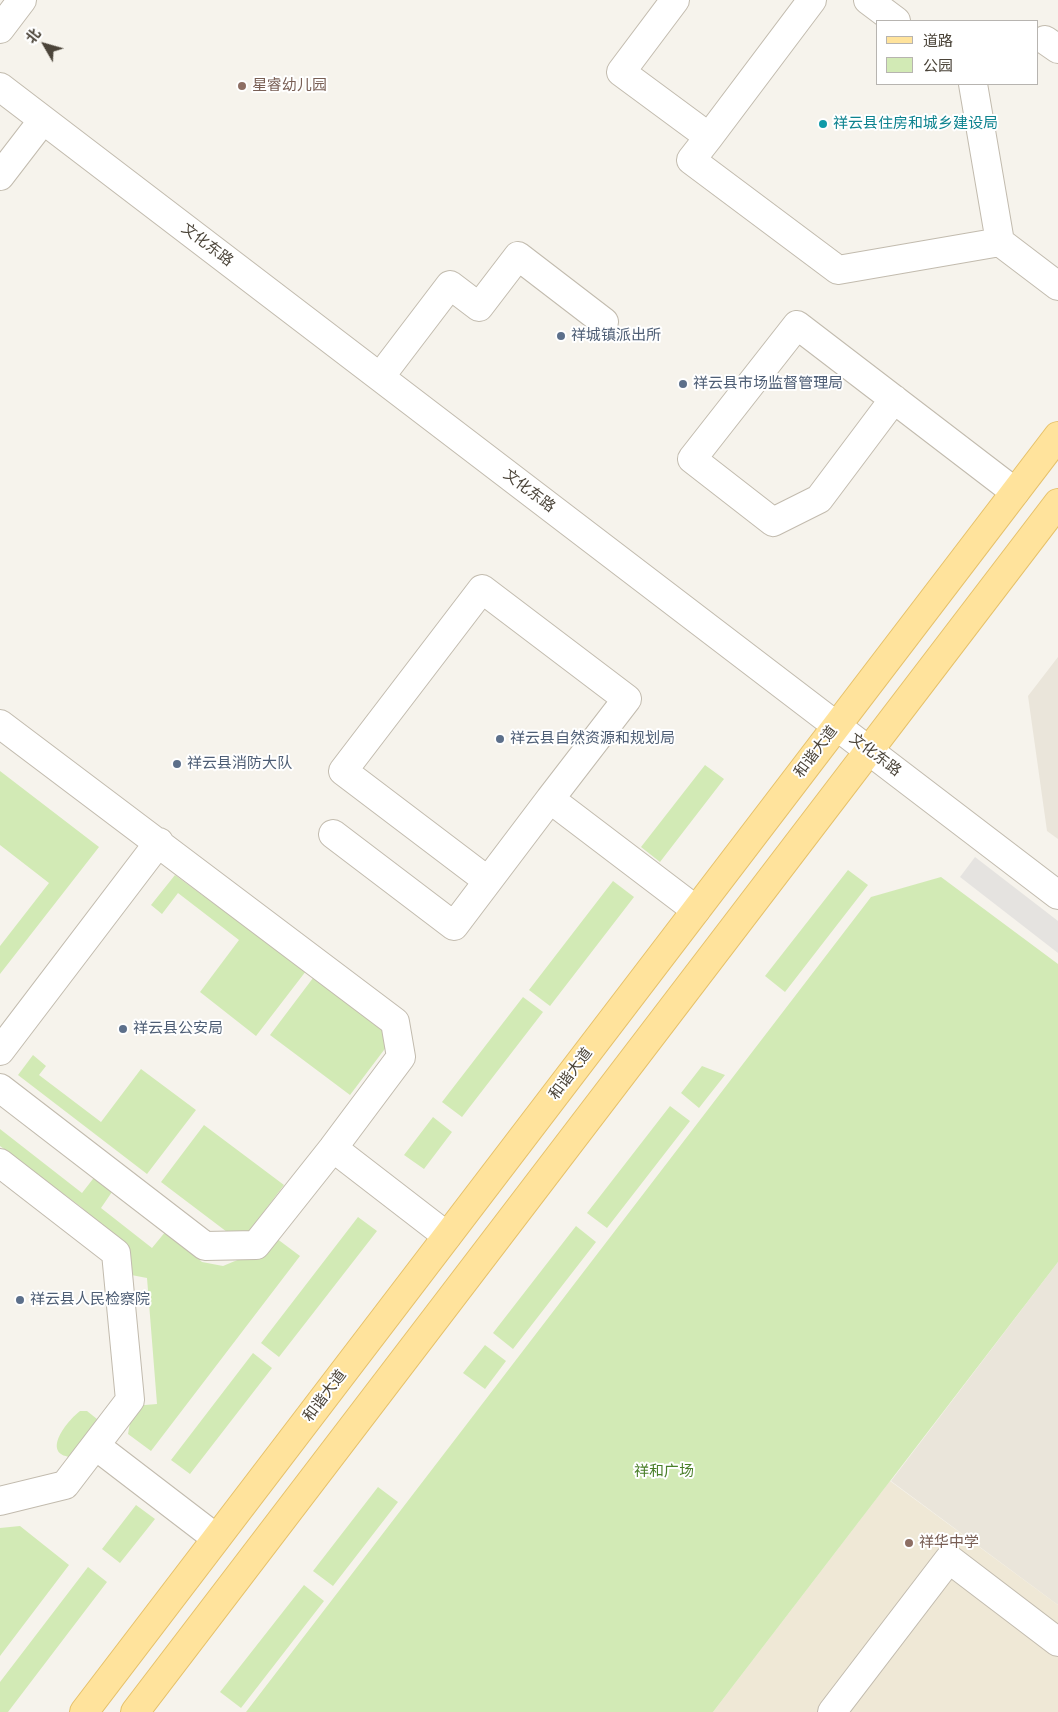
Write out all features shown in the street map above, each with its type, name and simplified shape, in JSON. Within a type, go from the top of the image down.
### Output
[{"type":"main road","name":"和谐大道","points":[[84,1712],[1058,436]]},
{"type":"main road","points":[[135,1712],[1058,503]]},
{"type":"street","points":[[0,29],[22,0]]},
{"type":"street","points":[[676,0],[622,72],[709,137]]},
{"type":"street","points":[[812,0],[692,160],[838,270],[1000,242]]},
{"type":"street","points":[[868,0],[895,20]]},
{"type":"street","points":[[973,85],[1000,242],[1058,286]]},
{"type":"street","name":"文化东路","points":[[0,87],[1058,895]]},
{"type":"street","points":[[0,176],[43,120]]},
{"type":"street","points":[[380,377],[450,285],[479,307],[518,256],[604,322]]},
{"type":"street","points":[[894,399],[819,499],[773,522],[692,459],[797,325],[894,399],[1015,492]]},
{"type":"street","points":[[333,834],[454,926],[627,699],[482,588],[343,771],[488,881]]},
{"type":"street","points":[[0,724],[159,842],[395,1022],[401,1057],[333,1148],[256,1245],[205,1246],[0,1088]]},
{"type":"street","points":[[550,799],[696,910]]},
{"type":"street","points":[[0,1051],[159,842]]},
{"type":"street","points":[[333,1148],[447,1236]]},
{"type":"street","points":[[0,1163],[116,1253],[130,1400],[65,1485],[0,1502]]},
{"type":"street","points":[[96,1446],[216,1538]]},
{"type":"street","points":[[832,1712],[949,1559],[1058,1642]]},
{"type":"shaded area","points":[[1058,657],[1058,839],[1047,831],[1028,696]]},
{"type":"shaded area","points":[[975,857],[1058,921],[1058,953],[960,877]]},
{"type":"shaded area","points":[[1058,1262],[1058,1605],[891,1481]]},
{"type":"shaded area","name":"祥华中学","points":[[890,1481],[1058,1605],[1058,1712],[713,1712]]},
{"type":"green space","points":[[705,765],[724,779],[660,862],[641,847]]},
{"type":"green space","points":[[0,771],[99,847],[0,974],[0,946],[49,883],[0,845]]},
{"type":"green space","points":[[848,870],[868,885],[785,992],[765,976]]},
{"type":"green space","points":[[175,875],[306,971],[256,1036],[200,992],[239,940],[178,893],[162,914],[151,905]]},
{"type":"green space","name":"祥和广场","points":[[941,877],[1058,964],[1058,1262],[713,1712],[246,1712],[871,897]]},
{"type":"green space","points":[[613,881],[634,897],[550,1006],[529,990]]},
{"type":"green space","points":[[313,978],[383,1031],[387,1046],[350,1095],[270,1035]]},
{"type":"green space","points":[[523,997],[543,1012],[462,1117],[442,1102]]},
{"type":"green space","points":[[33,1055],[46,1066],[39,1075],[101,1122],[141,1069],[196,1110],[147,1174],[18,1075]]},
{"type":"green space","points":[[702,1066],[725,1075],[699,1108],[681,1093]]},
{"type":"green space","points":[[670,1106],[690,1121],[607,1228],[587,1213]]},
{"type":"green space","points":[[433,1117],[452,1132],[424,1169],[404,1155]]},
{"type":"green space","points":[[204,1125],[284,1185],[247,1234],[231,1235],[161,1182]]},
{"type":"green space","points":[[0,1129],[82,1193],[96,1175],[114,1189],[101,1208],[152,1248],[166,1231],[202,1262],[223,1266],[259,1251],[272,1235],[300,1256],[151,1451],[128,1434],[133,1406],[157,1404],[147,1278],[126,1274],[122,1246],[81,1207],[0,1146]]},
{"type":"green space","points":[[358,1217],[377,1231],[279,1357],[261,1343]]},
{"type":"green space","points":[[576,1226],[596,1242],[513,1349],[493,1333]]},
{"type":"green space","points":[[485,1345],[506,1361],[485,1389],[463,1373]]},
{"type":"green space","points":[[253,1353],[272,1368],[190,1474],[171,1460]]},
{"type":"green space","points":[[80,1411],[87,1411],[97,1419],[98,1425],[71,1457],[62,1455],[58,1450],[57,1444],[59,1436]]},
{"type":"green space","points":[[378,1487],[398,1502],[333,1586],[313,1571]]},
{"type":"green space","points":[[136,1505],[155,1519],[120,1563],[102,1549]]},
{"type":"green space","points":[[20,1526],[69,1565],[0,1656],[0,1528]]},
{"type":"green space","points":[[88,1567],[107,1582],[8,1712],[0,1712],[0,1682]]},
{"type":"green space","points":[[304,1585],[324,1601],[241,1708],[220,1692]]},
{"type":"place","name":"星睿幼儿园","points":[[242,86]]},
{"type":"place","name":"祥云县住房和城乡建设局","points":[[823,124]]},
{"type":"place","name":"祥城镇派出所","points":[[561,336]]},
{"type":"place","name":"祥云县市场监督管理局","points":[[683,384]]},
{"type":"place","name":"祥云县自然资源和规划局","points":[[500,739]]},
{"type":"place","name":"祥云县消防大队","points":[[177,764]]},
{"type":"place","name":"祥云县公安局","points":[[123,1029]]},
{"type":"place","name":"祥云县人民检察院","points":[[20,1300]]},
{"type":"place","name":"祥华中学","points":[[909,1543]]}]
